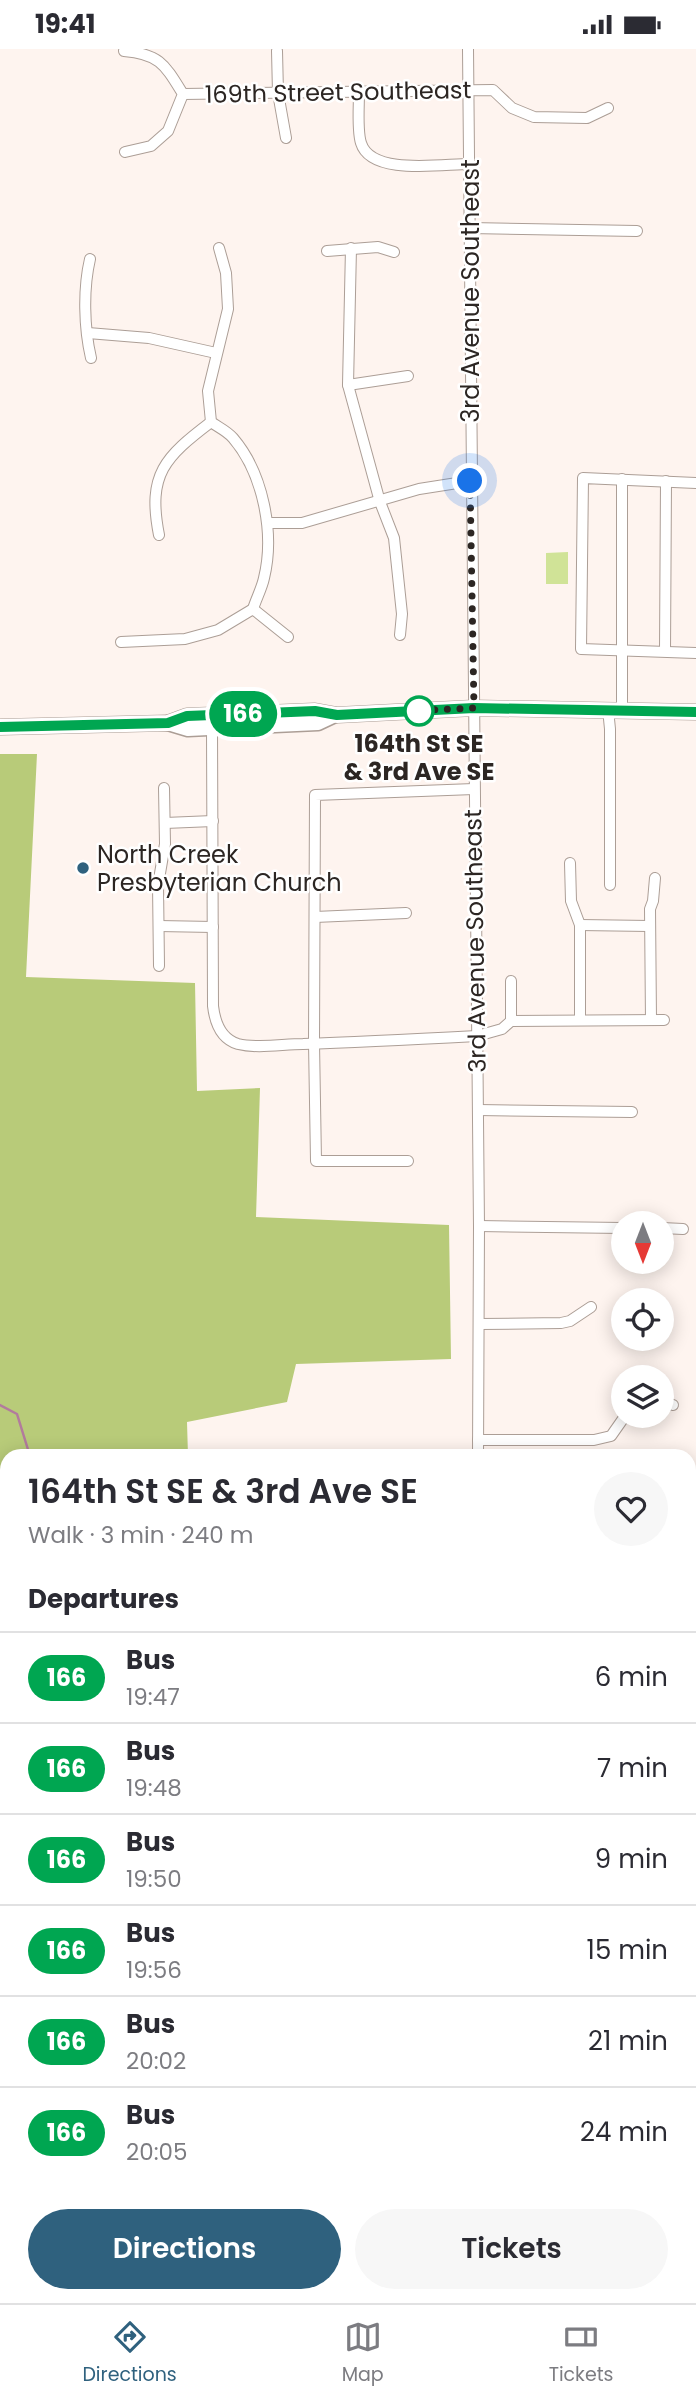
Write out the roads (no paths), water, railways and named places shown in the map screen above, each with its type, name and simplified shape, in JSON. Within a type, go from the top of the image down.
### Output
[{"type":"main road","points":[[168,723],[187,716],[315,711],[337,715],[474,708],[696,712]]},
{"type":"main road","points":[[0,727],[168,723],[188,729],[318,723],[337,715]]},
{"type":"street","name":"3rd Avenue Southeast","points":[[468,49],[480,1324],[478,1449]]},
{"type":"street","points":[[124,51],[146,53],[160,61],[183,93],[167,131],[151,146],[125,152]]},
{"type":"street","points":[[277,51],[278,93],[286,138]]},
{"type":"street","name":"169th Street Southeast","points":[[183,93],[493,90],[512,108],[534,117],[587,118],[608,108]]},
{"type":"street","points":[[359,93],[361,143],[373,159],[390,165],[469,164]]},
{"type":"street","points":[[470,228],[637,231]]},
{"type":"street","points":[[327,251],[378,247],[394,252]]},
{"type":"street","points":[[211,422],[208,391],[227,320],[229,297],[219,248]]},
{"type":"street","points":[[351,249],[348,385],[380,502],[394,538],[401,602],[400,635]]},
{"type":"street","points":[[90,259],[86,281],[91,358]]},
{"type":"street","points":[[88,333],[149,338],[216,353]]},
{"type":"street","points":[[348,385],[408,376]]},
{"type":"street","points":[[121,642],[185,639],[218,630],[253,608],[264,577],[268,523],[259,487],[248,459],[232,436],[211,422]]},
{"type":"street","points":[[159,535],[154,499],[161,471],[178,447],[211,422]]},
{"type":"street","points":[[696,483],[583,478],[581,649],[696,653]]},
{"type":"street","points":[[610,885],[610,729],[623,650],[622,479]]},
{"type":"street","points":[[268,523],[302,523],[419,489],[470,481]]},
{"type":"street","points":[[665,652],[666,481]]},
{"type":"street","points":[[253,608],[288,637]]},
{"type":"street","points":[[212,727],[214,1019],[226,1038],[239,1044],[256,1045],[314,1043],[477,1036],[502,1029],[511,1021],[664,1020]]},
{"type":"street","points":[[159,965],[158,885],[165,843],[164,788]]},
{"type":"street","points":[[408,1161],[316,1161],[315,795],[474,789]]},
{"type":"street","points":[[165,823],[213,821]]},
{"type":"street","points":[[570,863],[571,901],[580,925],[580,1020]]},
{"type":"street","points":[[651,1020],[649,926],[655,878]]},
{"type":"street","points":[[315,917],[406,913]]},
{"type":"street","points":[[580,925],[649,926]]},
{"type":"street","points":[[159,926],[213,927]]},
{"type":"street","points":[[511,981],[511,1021]]},
{"type":"street","points":[[478,1110],[632,1112]]},
{"type":"street","points":[[479,1226],[611,1228]]},
{"type":"street","points":[[674,1229],[683,1229]]},
{"type":"street","points":[[480,1324],[561,1324],[591,1307]]},
{"type":"street","points":[[478,1440],[594,1440],[611,1436],[617,1428]]},
{"type":"waterway","points":[[0,1405],[17,1414],[28,1449]]},
{"type":"place","name":"164th St SE & 3rd Ave SE","points":[[419,711]]},
{"type":"place","name":"North Creek Presbyterian Church","points":[[83,868]]}]
